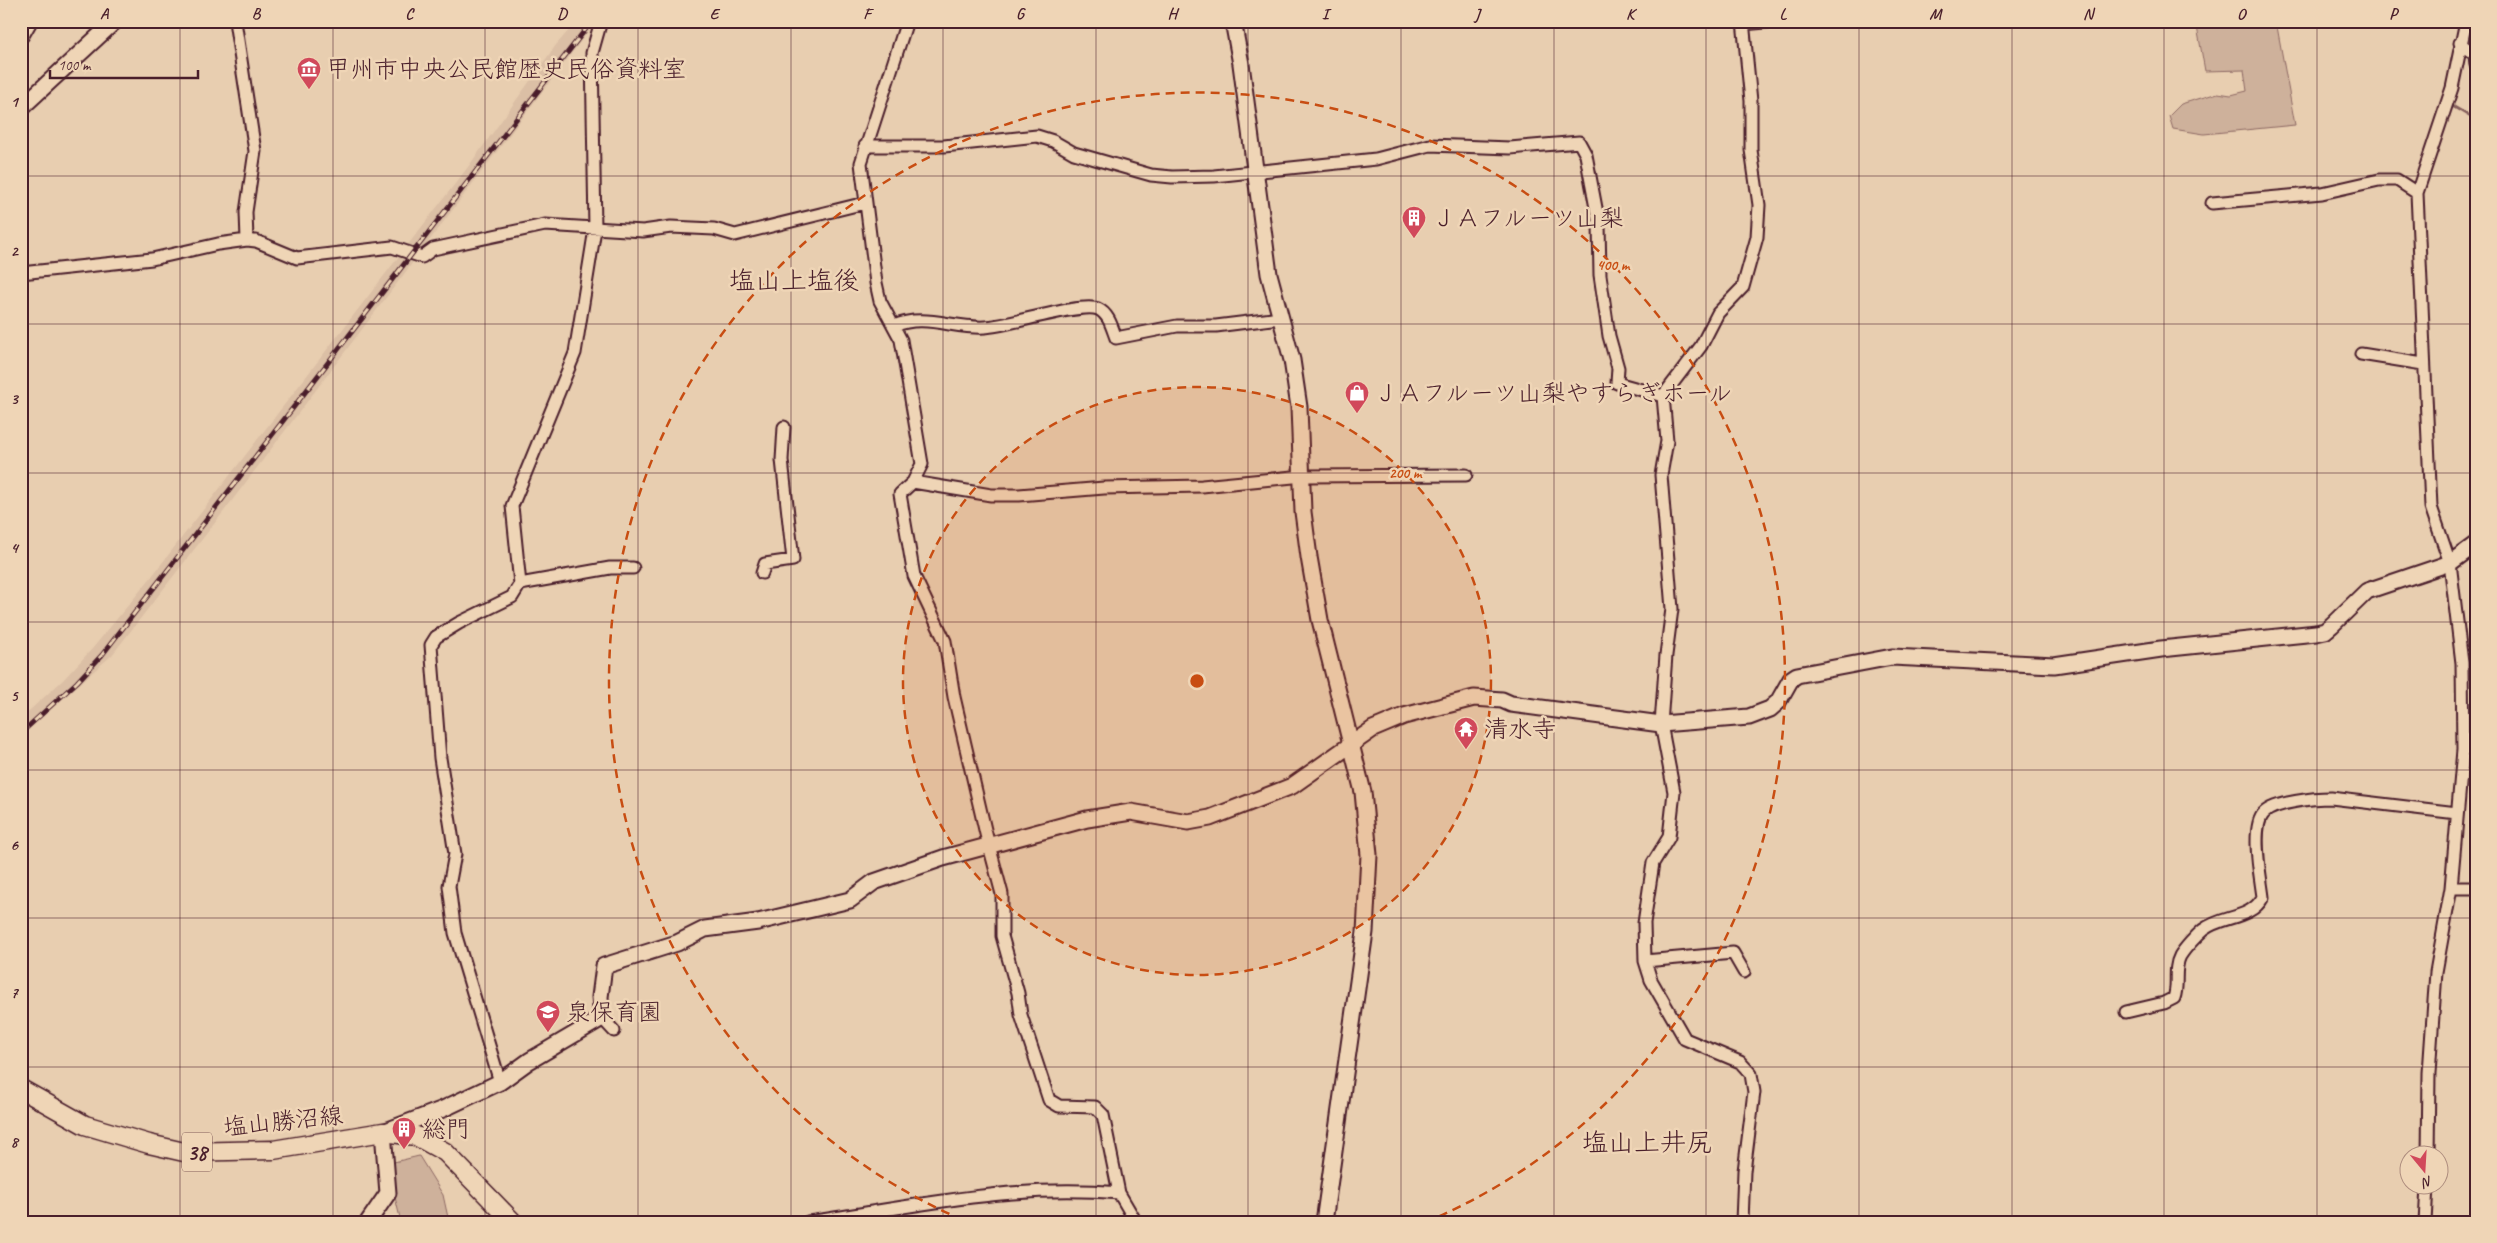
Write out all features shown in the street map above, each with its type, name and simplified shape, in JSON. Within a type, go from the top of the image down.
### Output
[{"type":"main road","name":"塩山勝沼線","points":[[26,1095],[85,1125],[184,1152],[273,1150],[383,1132]]},
{"type":"main road","name":"38","points":[[383,1132],[416,1136],[445,1152],[513,1222]]},
{"type":"street","points":[[21,35],[29,21]]},
{"type":"street","points":[[21,108],[115,21]]},
{"type":"street","points":[[235,21],[255,151],[246,212],[247,240]]},
{"type":"street","points":[[500,1082],[455,933],[449,886],[455,854],[440,758],[431,645],[436,637],[512,597],[520,584],[512,506],[575,353],[595,229],[592,53],[601,21]]},
{"type":"street","points":[[907,21],[861,163],[880,301],[901,340],[906,360],[909,393],[922,464],[913,482],[900,494],[911,568],[945,641],[954,697],[988,845],[1002,894],[1002,936],[1018,993],[1021,1015],[1049,1100],[1059,1106],[1095,1106],[1103,1115],[1119,1193],[1136,1222]]},
{"type":"street","points":[[1233,21],[1242,64],[1269,274],[1292,360],[1299,408],[1306,530],[1320,620],[1366,808],[1369,855],[1365,932],[1324,1222]]},
{"type":"street","points":[[1742,1222],[1744,1171],[1754,1092],[1752,1074],[1740,1062],[1685,1039],[1651,980],[1645,961],[1644,923],[1653,863],[1669,837],[1674,792],[1661,724],[1666,655],[1672,609],[1661,475],[1667,441],[1663,396],[1701,346],[1718,313],[1743,288],[1758,237],[1759,206],[1751,150],[1751,101],[1743,23],[1777,21]]},
{"type":"street","points":[[2428,1146],[2429,1073],[2436,972],[2452,888],[2463,750],[2462,663],[2450,563],[2431,507],[2423,364],[2417,193],[2452,88],[2466,21]]},
{"type":"street","points":[[2460,43],[2475,54],[2476,65]]},
{"type":"street","points":[[865,146],[944,146],[1037,136],[1053,141],[1074,153],[1151,175],[1172,177],[1214,176],[1376,159],[1430,145],[1510,148],[1579,142],[1586,155],[1599,224],[1600,275],[1609,336],[1618,368],[1617,382],[1663,396]]},
{"type":"street","points":[[2212,203],[2322,193],[2379,180],[2397,180],[2417,193]]},
{"type":"street","points":[[21,273],[152,259],[218,244],[247,240],[256,241],[297,258],[392,247],[422,257],[433,249],[545,225],[643,231],[671,227],[714,229],[735,235],[865,203]]},
{"type":"street","points":[[894,326],[903,322],[927,320],[985,327],[1073,310],[1096,308],[1106,313],[1116,338],[1177,326],[1216,326],[1280,318]]},
{"type":"street","points":[[2361,354],[2423,364]]},
{"type":"street","points":[[762,573],[765,564],[793,560],[782,460],[784,427]]},
{"type":"street","points":[[913,482],[991,495],[1019,495],[1104,488],[1202,486],[1302,476],[1466,475]]},
{"type":"street","points":[[614,1031],[602,1018],[600,996],[604,966],[677,942],[705,929],[758,922],[850,900],[874,882],[988,845],[1115,813],[1131,812],[1188,822],[1210,818],[1292,786],[1373,729],[1404,716],[1474,698],[1502,700],[1511,704],[1661,724],[1749,717],[1760,714],[1778,702],[1791,679],[1797,675],[1892,658],[2054,665],[2161,649],[2316,633],[2325,631],[2367,591],[2450,563],[2476,544]]},
{"type":"street","points":[[520,584],[610,568],[633,568]]},
{"type":"street","points":[[2126,1012],[2164,1003],[2174,998],[2177,990],[2176,967],[2180,956],[2203,930],[2251,912],[2260,904],[2264,897],[2257,849],[2259,822],[2263,814],[2271,809],[2312,798],[2331,798],[2457,813]]},
{"type":"street","points":[[2452,888],[2476,888]]},
{"type":"street","points":[[1645,961],[1733,953],[1744,972]]},
{"type":"street","points":[[368,1222],[388,1193],[383,1132],[442,1109],[500,1082],[528,1062],[602,1018]]},
{"type":"street","points":[[808,1222],[1003,1193],[1077,1191],[1119,1193]]},
{"type":"street","points":[[2426,1222],[2427,1196]]},
{"type":"shaded area","points":[[577,21],[596,21],[221,515],[112,655],[21,736],[21,718],[62,681],[92,649],[149,580],[468,167],[556,45]]},
{"type":"shaded area","points":[[2196,21],[2276,21],[2295,125],[2204,134],[2173,129],[2169,116],[2181,104],[2218,93],[2231,95],[2247,91],[2244,70],[2205,71]]},
{"type":"shaded area","points":[[419,1156],[443,1195],[449,1222],[401,1222],[394,1193],[394,1162]]},
{"type":"waterway","points":[[2449,104],[2476,120]]},
{"type":"railway","points":[[21,733],[77,682],[102,655],[592,21]]},
{"type":"place","name":"甲州市中央公民館歴史民俗資料室","points":[[309,90]]},
{"type":"place","name":"ＪＡフルーツ山梨","points":[[1414,239]]},
{"type":"place","name":"ＪＡフルーツ山梨やすらぎホール","points":[[1357,414]]},
{"type":"place","name":"清水寺","points":[[1466,750]]},
{"type":"place","name":"泉保育園","points":[[548,1033]]},
{"type":"place","name":"総門","points":[[404,1150]]},
{"type":"district","name":"塩山上塩後","points":[[794,280]]},
{"type":"district","name":"塩山上井尻","points":[[1647,1142]]}]
